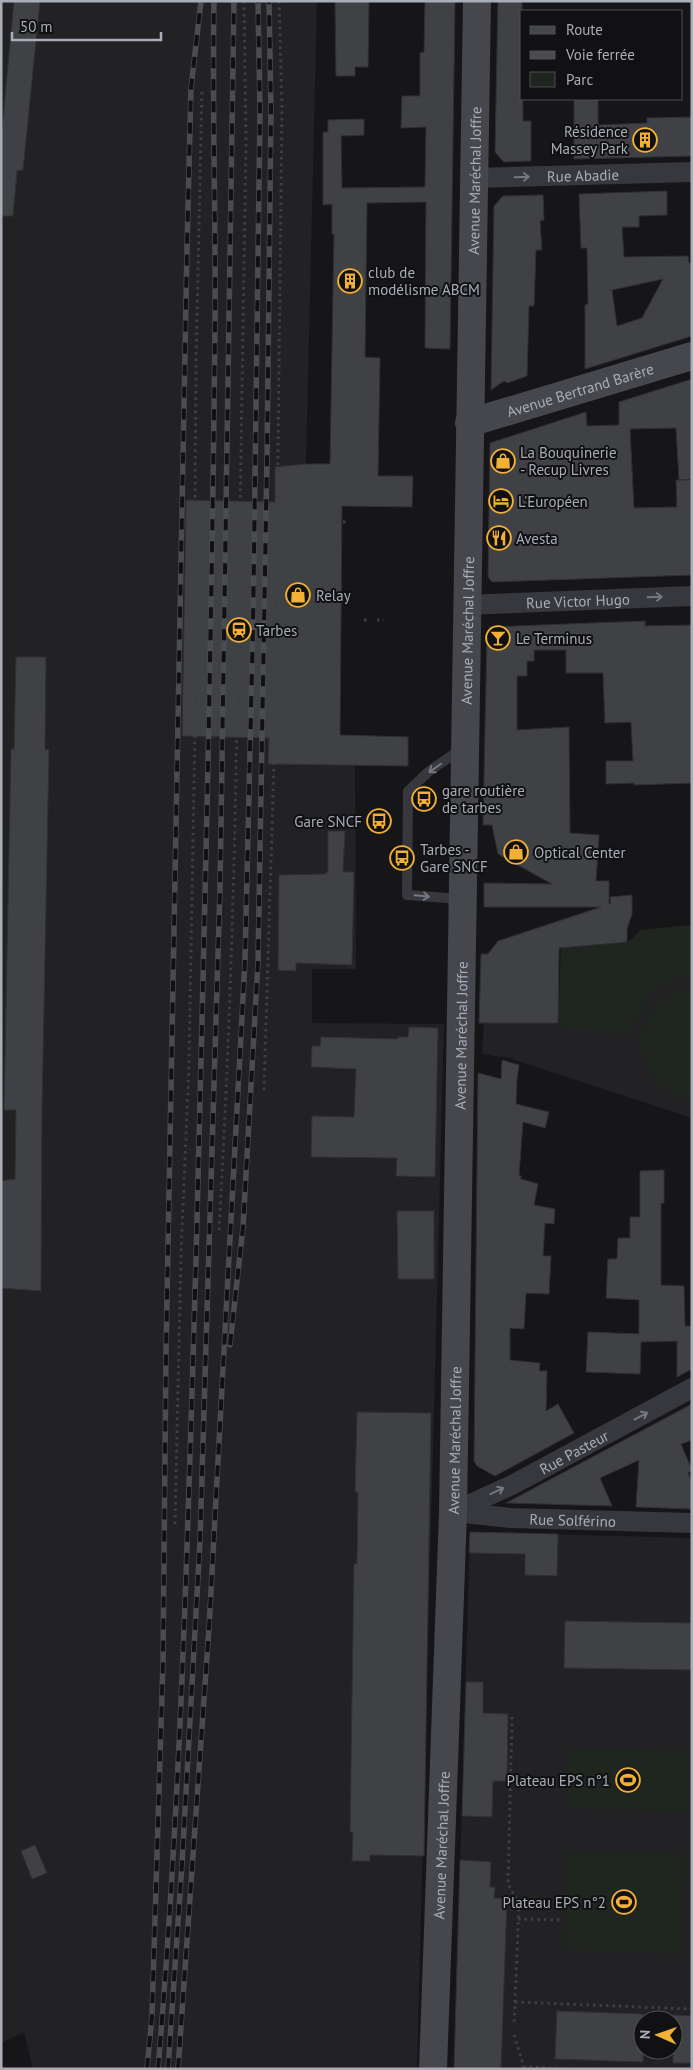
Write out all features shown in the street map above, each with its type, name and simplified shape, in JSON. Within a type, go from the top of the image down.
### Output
[{"type":"main road","name":"Avenue Maréchal Joffre","points":[[433,2069],[453,1512],[477,1]]},
{"type":"main road","name":"Avenue Bertrand Barère","points":[[469,423],[692,356]]},
{"type":"street","name":"Rue Abadie","points":[[474,178],[692,172]]},
{"type":"street","name":"Rue Victor Hugo","points":[[466,604],[692,596]]},
{"type":"street","name":"Rue Pasteur","points":[[453,1512],[514,1484],[692,1388]]},
{"type":"street","name":"Rue Solférino","points":[[453,1512],[511,1518],[692,1523]]},
{"type":"lane","points":[[462,899],[407,895],[408,791],[428,772],[464,747]]},
{"type":"path","points":[[219,1230],[234,906],[246,143],[244,1]]},
{"type":"path","points":[[264,1090],[276,694],[279,694],[279,640],[276,640],[276,621],[282,145],[279,1]]},
{"type":"path","points":[[175,1524],[181,1254],[189,1065],[196,699],[196,373],[202,88]]},
{"type":"path","points":[[313,676],[315,521],[347,522]]},
{"type":"path","points":[[314,567],[322,566],[323,620]]},
{"type":"path","points":[[276,621],[340,620]]},
{"type":"path","points":[[364,620],[369,620]]},
{"type":"path","points":[[377,620],[384,620]]},
{"type":"path","points":[[236,699],[242,699],[243,635],[237,635]]},
{"type":"path","points":[[276,640],[273,640],[272,694],[276,694]]},
{"type":"path","points":[[196,699],[190,699],[190,667],[279,667]]},
{"type":"path","points":[[512,1717],[508,1884],[519,1903],[514,2026]]},
{"type":"path","points":[[518,1919],[560,1920]]},
{"type":"path","points":[[515,2002],[692,2008]]},
{"type":"path","points":[[514,2035],[524,2067],[570,2069]]},
{"type":"shaded area","points":[[1,1],[317,1],[306,464],[321,464],[323,475],[413,476],[412,507],[326,506],[324,735],[408,737],[408,766],[355,766],[356,969],[312,969],[312,1023],[444,1024],[417,2069],[33,2069],[24,2032],[1,2043]]},
{"type":"shaded area","points":[[692,925],[692,1118],[509,1058],[482,1054],[484,1022],[558,1023],[561,948],[628,942],[641,930]]},
{"type":"shaded area","points":[[470,1532],[692,1538],[692,2069],[454,2069]]},
{"type":"green space","points":[[692,925],[692,976],[679,978],[659,987],[640,1011],[632,1034],[559,1028],[561,948],[628,942],[641,930]]},
{"type":"green space","points":[[692,988],[692,1100],[676,1097],[663,1089],[645,1063],[642,1047],[643,1032],[648,1017],[658,1004],[674,994]]},
{"type":"green space","name":"Plateau EPS n°1","points":[[569,1748],[688,1751],[686,1811],[567,1808]]},
{"type":"green space","name":"Plateau EPS n°2","points":[[566,1851],[685,1854],[682,1953],[563,1950]]},
{"type":"building","points":[[14,1],[40,1],[23,170],[17,171],[13,216],[1,216],[1,140]]},
{"type":"building","points":[[335,1],[369,1],[368,67],[355,67],[355,76],[336,76]]},
{"type":"building","points":[[425,1],[455,1],[450,349],[425,348],[426,202],[367,203],[365,357],[380,358],[378,476],[413,476],[412,507],[342,506],[340,735],[408,737],[408,766],[268,764],[269,738],[182,736],[186,500],[275,502],[275,467],[330,464],[334,234],[332,234],[332,204],[323,205],[323,132],[328,132],[328,120],[364,119],[364,135],[341,136],[342,188],[425,187],[426,127],[401,128],[402,96],[420,96],[420,53],[424,52]]},
{"type":"building","points":[[498,1],[522,1],[522,10],[520,10],[520,100],[523,100],[523,121],[531,121],[531,161],[504,162],[495,152]]},
{"type":"building","name":"Résidence Massey Park","points":[[574,100],[598,100],[598,125],[647,123],[647,118],[692,117],[692,156],[574,159]]},
{"type":"building","points":[[667,191],[667,215],[639,216],[639,227],[622,227],[624,257],[688,256],[689,263],[692,263],[692,336],[585,369],[585,305],[588,304],[587,248],[581,248],[579,194]],"holes":[[[663,279],[642,318],[617,326],[612,290]]]},
{"type":"building","points":[[543,195],[544,220],[540,221],[542,250],[536,250],[534,306],[529,306],[527,376],[507,383],[504,381],[491,390],[494,206],[503,196]]},
{"type":"building","points":[[692,379],[692,479],[679,480],[692,480],[692,575],[492,582],[488,577],[490,443],[586,412],[587,426],[619,425],[619,402]],"holes":[[[676,428],[679,480],[676,480],[677,507],[634,508],[630,429]]]},
{"type":"building","points":[[645,621],[645,626],[692,625],[692,783],[606,784],[606,761],[633,761],[631,722],[605,723],[603,673],[566,673],[566,650],[534,650],[534,661],[527,661],[527,676],[517,676],[517,730],[569,727],[570,833],[599,835],[596,881],[609,881],[609,904],[611,904],[610,897],[632,895],[632,914],[627,929],[627,942],[559,948],[558,1023],[479,1023],[481,954],[488,954],[498,941],[601,907],[484,907],[484,883],[552,884],[498,854],[492,825],[483,825],[487,636],[490,627]]},
{"type":"building","points":[[16,657],[46,657],[45,749],[49,750],[42,1110],[41,1291],[1,1288],[1,1181],[15,1179],[16,1110],[4,1110],[11,749],[14,749]]},
{"type":"building","points":[[328,831],[345,831],[343,872],[354,872],[352,965],[296,963],[296,971],[278,970],[279,875],[326,874],[328,872]]},
{"type":"building","points":[[409,1027],[438,1028],[435,1177],[396,1176],[397,1158],[311,1157],[312,1116],[354,1117],[356,1069],[311,1067],[312,1046],[320,1046],[321,1037],[398,1039],[398,1037],[408,1037]]},
{"type":"building","points":[[502,1060],[519,1065],[516,1104],[549,1112],[545,1128],[523,1122],[519,1175],[521,1179],[538,1184],[534,1205],[555,1209],[554,1224],[545,1223],[543,1256],[551,1256],[549,1294],[526,1293],[524,1329],[510,1328],[510,1360],[540,1363],[539,1371],[547,1371],[546,1411],[558,1404],[574,1433],[495,1476],[477,1466],[474,1461],[478,1073],[501,1079]]},
{"type":"building","points":[[664,1170],[664,1203],[661,1203],[661,1285],[684,1286],[685,1326],[692,1326],[692,1369],[677,1377],[677,1341],[641,1342],[640,1374],[586,1372],[588,1332],[639,1334],[639,1300],[606,1298],[608,1259],[617,1259],[618,1238],[630,1238],[630,1217],[640,1217],[640,1171]]},
{"type":"building","points":[[397,1211],[434,1211],[434,1279],[398,1279]]},
{"type":"building","points":[[692,1404],[692,1440],[681,1444],[692,1470],[688,1473],[692,1483],[692,1509],[636,1507],[639,1460],[600,1478],[612,1506],[506,1503]]},
{"type":"building","points":[[357,1412],[431,1413],[424,1856],[370,1855],[370,1861],[352,1861],[353,1832],[350,1832],[354,1564],[357,1564],[358,1492],[355,1492]]},
{"type":"building","points":[[470,1532],[558,1534],[557,1576],[525,1575],[525,1554],[469,1553]]},
{"type":"building","points":[[565,1621],[692,1623],[692,1670],[564,1668]]},
{"type":"building","points":[[466,1682],[483,1682],[483,1713],[508,1714],[507,1781],[493,1781],[492,1817],[462,1816]]},
{"type":"building","points":[[35,1845],[47,1873],[32,1879],[21,1851]]},
{"type":"building","points":[[460,1860],[491,1862],[490,1887],[495,1887],[494,1898],[507,1899],[501,2069],[454,2069]]},
{"type":"building","points":[[557,2011],[633,2014],[633,2060],[643,2060],[643,2062],[555,2059]]},
{"type":"building","points":[[683,2016],[692,2016],[692,2063],[673,2063],[673,2060],[683,2060]]},
{"type":"railway","points":[[147,2069],[152,2016],[163,1662],[166,1352],[191,88],[201,1]]},
{"type":"railway","points":[[158,2069],[173,1866],[178,1765],[187,1563],[196,1259],[214,440],[214,1]]},
{"type":"railway","points":[[168,2069],[182,1864],[200,1541],[220,889],[234,1]]},
{"type":"railway","points":[[178,2069],[209,1628],[245,961],[253,626],[260,111],[258,1]]},
{"type":"railway","points":[[230,1345],[243,1227],[258,962],[271,111],[269,1]]},
{"type":"place","name":"Résidence Massey Park","points":[[645,140]]},
{"type":"place","name":"club de modélisme ABCM","points":[[350,281]]},
{"type":"place","name":"La Bouquinerie - Recup Livres","points":[[503,461]]},
{"type":"place","name":"L'Européen","points":[[501,501]]},
{"type":"place","name":"Avesta","points":[[499,538]]},
{"type":"place","name":"Relay","points":[[298,595]]},
{"type":"place","name":"Tarbes","points":[[239,630]]},
{"type":"place","name":"Le Terminus","points":[[498,638]]},
{"type":"place","name":"gare routière de tarbes","points":[[424,799]]},
{"type":"place","name":"Gare SNCF","points":[[379,821]]},
{"type":"place","name":"Optical Center","points":[[516,852]]},
{"type":"place","name":"Tarbes - Gare SNCF","points":[[402,858]]},
{"type":"place","name":"Plateau EPS n°1","points":[[628,1780]]},
{"type":"place","name":"Plateau EPS n°2","points":[[624,1902]]}]
